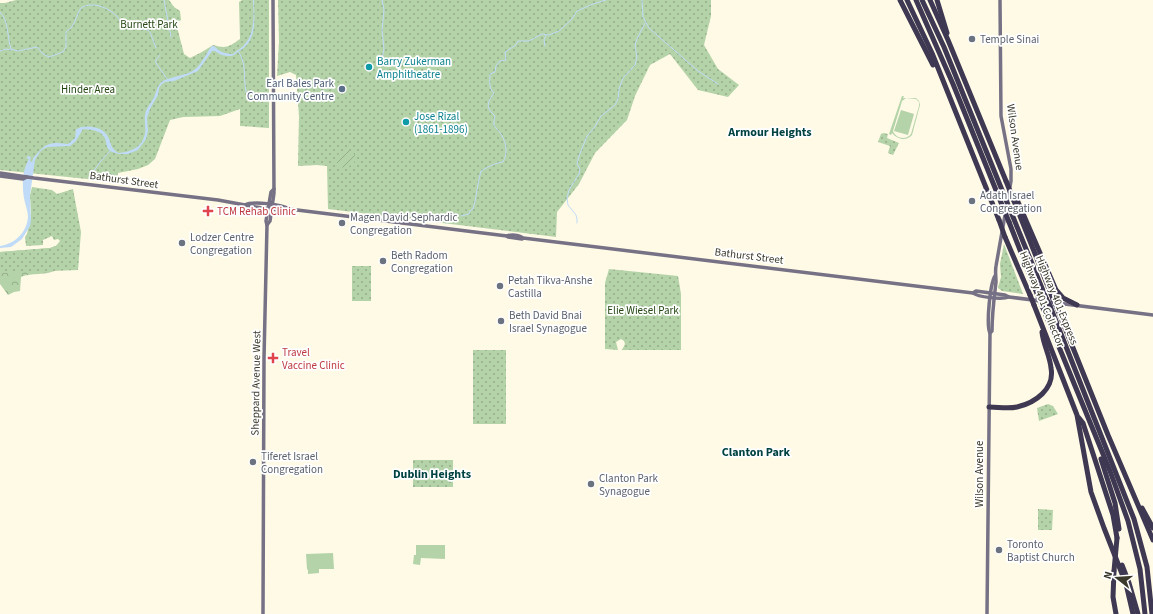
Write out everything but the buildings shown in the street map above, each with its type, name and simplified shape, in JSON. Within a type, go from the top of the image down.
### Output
[{"type":"highway","points":[[900,0],[934,68],[943,81]]},
{"type":"highway","name":"Highway 401 Collector","points":[[907,0],[943,81],[1077,415],[1091,492],[1126,584],[1133,614]]},
{"type":"highway","name":"Highway 401 Express","points":[[916,0],[953,84],[1118,492],[1131,531],[1140,569],[1145,614]]},
{"type":"highway","name":"Highway 401 Express","points":[[922,0],[944,47],[1130,508],[1138,530],[1147,567],[1152,614]]},
{"type":"highway","name":"Highway 401 Collector","points":[[930,0],[1014,198],[1057,308],[1153,540]]},
{"type":"highway","points":[[937,0],[947,30],[947,38]]},
{"type":"highway","points":[[1014,198],[1056,290],[1063,298],[1077,305]]},
{"type":"highway","points":[[989,407],[1006,408],[1021,406],[1034,401],[1046,390],[1050,381],[1052,370],[1043,339],[1042,327]]},
{"type":"highway","points":[[1077,415],[1083,423],[1113,515],[1117,538]]},
{"type":"highway","points":[[1100,447],[1099,453],[1117,511],[1119,532],[1117,538],[1113,597],[1116,614]]},
{"type":"highway","points":[[1129,484],[1153,528]]},
{"type":"highway","points":[[1104,528],[1112,542],[1129,583],[1138,614]]},
{"type":"highway","points":[[1147,567],[1153,590]]},
{"type":"main road","name":"Sheppard Avenue West","points":[[262,614],[266,221],[270,206],[271,192],[274,189],[273,0]]},
{"type":"main road","name":"Wilson Avenue","points":[[986,614],[990,333],[988,331],[988,322],[993,279],[995,276],[1011,180],[1011,169],[1001,116],[1000,0]]},
{"type":"main road","name":"Bathurst Street","points":[[0,173],[24,177]]},
{"type":"main road","name":"Bathurst Street","points":[[0,176],[34,178],[245,205],[250,202],[270,206],[286,207],[289,209],[507,236],[515,239],[523,238],[973,293],[976,291],[992,295],[1005,295],[1009,297],[1153,315]]},
{"type":"green space","name":"Hinder Area","points":[[16,0],[169,0],[174,7],[180,11],[181,20],[176,23],[184,54],[190,58],[213,45],[221,47],[227,46],[240,39],[239,2],[242,0],[269,0],[269,128],[240,126],[240,109],[220,116],[183,117],[170,120],[155,159],[148,165],[138,169],[118,173],[116,182],[0,170],[0,3]]},
{"type":"green space","points":[[278,0],[711,0],[711,16],[704,45],[718,69],[739,85],[728,97],[698,90],[670,54],[650,65],[635,96],[627,120],[595,153],[579,184],[557,212],[556,237],[328,209],[327,166],[298,166],[299,116],[296,75],[290,72],[277,76],[279,42]]},
{"type":"green space","points":[[902,96],[904,96],[903,98],[906,98],[916,98],[919,101],[920,105],[912,135],[902,139],[896,137],[892,133],[891,135],[889,134]],"holes":[[[906,98],[916,99],[919,102],[919,106],[911,134],[904,138],[898,137],[893,131],[902,101]]]},
{"type":"green space","points":[[901,110],[914,114],[908,135],[894,131]]},
{"type":"green space","points":[[881,134],[888,134],[887,138],[899,143],[893,155],[888,153],[890,146],[878,142]]},
{"type":"green space","points":[[352,151],[355,156],[354,164],[344,168],[338,166],[336,160],[341,152]]},
{"type":"green space","points":[[32,187],[52,190],[57,194],[73,189],[81,232],[78,270],[0,273],[0,252],[50,248],[56,246],[60,241],[58,239],[54,240],[52,236],[43,240],[43,245],[26,246],[25,237],[27,234],[31,213],[30,195]]},
{"type":"green space","points":[[68,194],[57,270],[48,273],[21,277],[20,291],[8,295],[0,284],[0,252],[50,248],[56,246],[60,242]]},
{"type":"green space","points":[[1004,244],[1023,294],[1002,291],[998,288],[1001,277],[1000,264]]},
{"type":"green space","points":[[352,266],[371,266],[371,301],[352,301]]},
{"type":"green space","name":"Elie Wiesel Park","points":[[609,269],[678,276],[681,294],[681,350],[622,350],[625,344],[621,339],[616,342],[618,350],[605,349],[605,283]]},
{"type":"green space","points":[[473,350],[506,350],[506,424],[473,424]]},
{"type":"green space","points":[[1048,404],[1053,406],[1058,414],[1039,421],[1037,408]]},
{"type":"green space","points":[[413,460],[453,460],[453,487],[413,487]]},
{"type":"green space","points":[[1038,509],[1053,510],[1052,530],[1038,530]]},
{"type":"green space","points":[[416,545],[445,545],[445,559],[421,558],[420,565],[413,564],[414,555],[416,555]]},
{"type":"green space","points":[[333,553],[334,569],[319,569],[319,573],[308,574],[306,554]]},
{"type":"water","points":[[254,17],[253,34],[241,50],[232,56],[212,51],[198,71],[174,81],[165,82],[162,84],[147,118],[148,131],[146,139],[138,150],[128,154],[118,154],[110,151],[107,147],[105,138],[101,133],[83,129],[76,141],[70,146],[48,147],[43,149],[35,160],[30,195],[30,226],[22,239],[11,247],[0,248],[0,246],[11,243],[15,240],[23,232],[27,222],[28,215],[24,198],[23,183],[25,168],[29,159],[26,158],[28,156],[31,157],[30,161],[32,162],[34,156],[46,145],[53,143],[68,144],[75,138],[76,129],[86,126],[104,131],[112,147],[118,153],[136,148],[144,138],[146,110],[162,82],[194,70],[200,65],[212,46],[228,54],[233,54],[245,44],[251,34]]},
{"type":"waterway","points":[[164,0],[171,37]]},
{"type":"waterway","points":[[381,64],[384,49],[382,30],[384,10],[382,0]]},
{"type":"waterway","points":[[461,216],[469,214],[473,209],[481,171],[494,164],[503,162],[505,157],[505,142],[501,134],[494,126],[495,116],[488,107],[494,93],[490,86],[490,74],[495,72],[496,66],[500,61],[506,60],[505,52],[516,45],[518,41],[529,41],[542,34],[549,35],[559,31],[571,20],[577,11],[606,0]]},
{"type":"waterway","points":[[642,0],[643,17],[649,28],[698,71],[718,84]]},
{"type":"waterway","points":[[0,12],[5,20],[11,49],[18,51],[37,47],[43,54],[49,57],[63,52],[66,47],[66,32],[73,26],[81,8],[91,5],[103,7],[113,13],[121,22],[125,23],[130,28],[148,30],[156,48]]},
{"type":"waterway","points":[[577,223],[576,215],[568,205],[567,198],[569,190],[579,174],[580,169],[577,164],[579,156],[587,136],[601,116],[615,105],[623,78],[635,65],[637,57],[635,45],[645,23]]},
{"type":"waterway","points":[[545,46],[544,40],[546,35]]},
{"type":"waterway","points":[[0,51],[6,49],[11,50]]},
{"type":"waterway","points":[[238,51],[243,63],[248,98]]},
{"type":"waterway","points":[[160,55],[156,60],[156,63],[167,79]]},
{"type":"waterway","points":[[91,175],[110,151]]},
{"type":"waterway","points":[[446,223],[451,220]]},
{"type":"place","name":"Temple Sinai","points":[[972,39]]},
{"type":"place","name":"Barry Zukerman Amphitheatre","points":[[369,67]]},
{"type":"place","name":"Earl Bales Park Community Centre","points":[[342,89]]},
{"type":"place","name":"Jose Rizal (1861-1896)","points":[[406,122]]},
{"type":"place","name":"Adath Israel Congregation","points":[[972,201]]},
{"type":"place","name":"TCM Rehab Clinic","points":[[208,211]]},
{"type":"place","name":"Magen David Sephardic Congregation","points":[[342,223]]},
{"type":"place","name":"Lodzer Centre Congregation","points":[[182,243]]},
{"type":"place","name":"Beth Radom Congregation","points":[[383,261]]},
{"type":"place","name":"Petah Tikva-Anshe Castilla","points":[[500,286]]},
{"type":"place","name":"Beth David Bnai Israel Synagogue","points":[[501,321]]},
{"type":"place","name":"Travel Vaccine Clinic","points":[[273,358]]},
{"type":"place","name":"Tiferet Israel Congregation","points":[[253,462]]},
{"type":"place","name":"Clanton Park Synagogue","points":[[591,484]]},
{"type":"place","name":"Toronto Baptist Church","points":[[999,550]]},
{"type":"district","name":"Armour Heights","points":[[770,132]]},
{"type":"district","name":"Clanton Park","points":[[756,452]]},
{"type":"district","name":"Dublin Heights","points":[[432,474]]},
{"type":"park label","name":"Burnett Park","points":[[149,24]]}]
